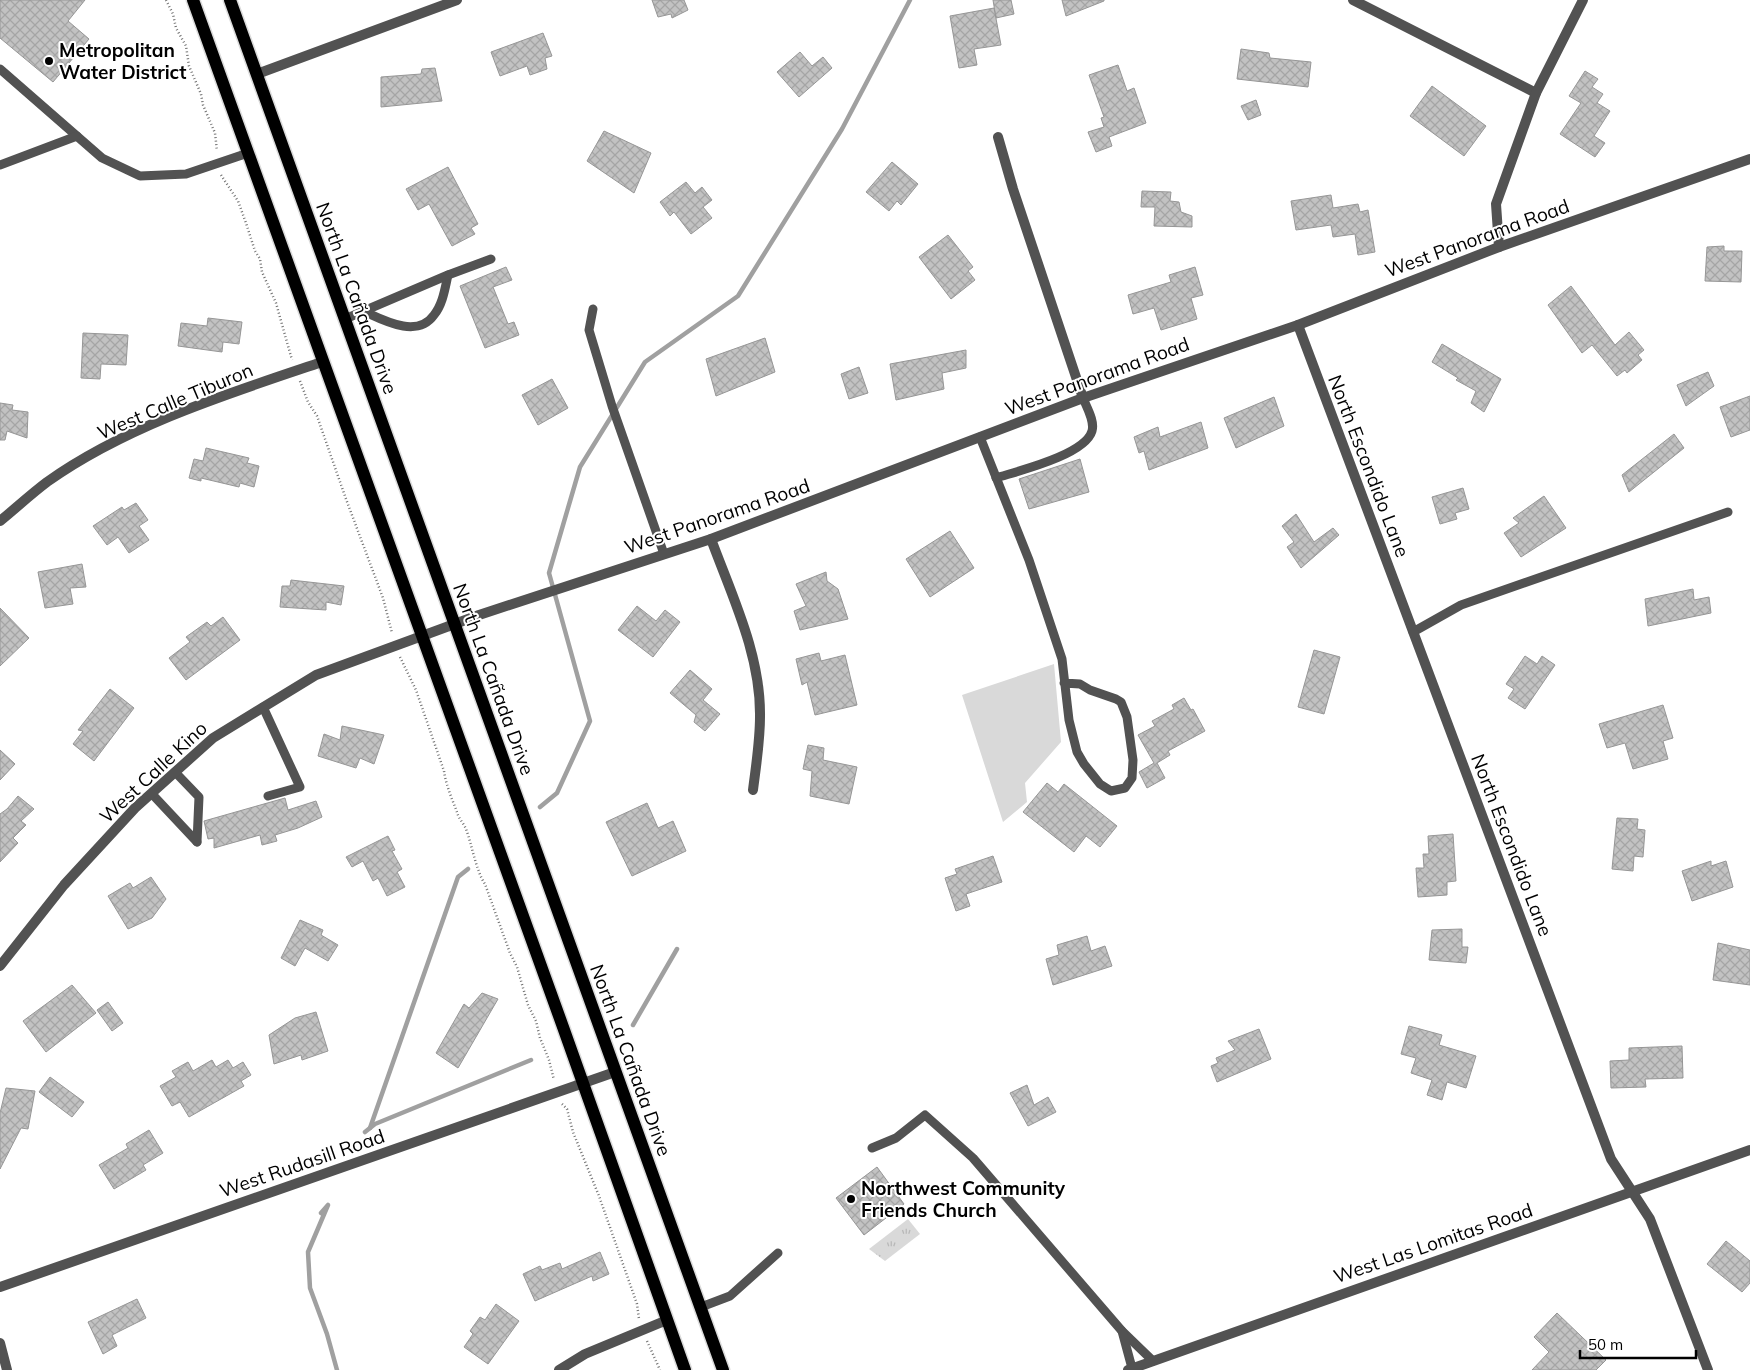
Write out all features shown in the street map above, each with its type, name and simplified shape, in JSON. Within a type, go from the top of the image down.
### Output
[{"type":"main road","points":[[193,0],[685,1370]]},
{"type":"main road","name":"North La Cañada Drive","points":[[230,0],[723,1370]]},
{"type":"street","points":[[257,74],[457,0]]},
{"type":"street","points":[[1354,0],[1536,93]]},
{"type":"street","points":[[1500,247],[1496,204],[1536,93],[1583,0]]},
{"type":"street","points":[[998,137],[1016,198],[1083,398]]},
{"type":"street","name":"West Panorama Road","points":[[454,623],[711,539],[1083,398],[1298,324],[1500,247],[1750,159]]},
{"type":"street","name":"North Escondido Lane","points":[[1298,324],[1611,1159],[1650,1219],[1708,1370]]},
{"type":"street","name":"West Calle Tiburon","points":[[0,521],[48,482],[92,455],[138,431],[210,401],[322,362]]},
{"type":"street","points":[[711,539],[746,633],[757,677],[760,716],[753,790]]},
{"type":"street","name":"West Calle Kino","points":[[0,966],[64,885],[136,808],[213,738],[316,674],[454,623]]},
{"type":"street","name":"West Rudasill Road","points":[[0,1288],[615,1072]]},
{"type":"street","name":"West Las Lomitas Road","points":[[1130,1369],[1750,1150]]},
{"type":"street","points":[[558,1370],[584,1354],[667,1320]]},
{"type":"street","points":[[0,1343],[8,1370]]},
{"type":"lane","points":[[0,69],[102,158],[140,176],[186,174],[248,152]]},
{"type":"lane","points":[[0,165],[78,136]]},
{"type":"lane","points":[[345,319],[448,275],[492,259]]},
{"type":"lane","points":[[363,311],[401,325],[413,328],[421,326],[435,315],[442,300],[448,275]]},
{"type":"lane","points":[[593,309],[589,330],[612,406],[664,554]]},
{"type":"lane","points":[[996,478],[1067,454],[1080,447],[1089,438],[1093,430],[1083,398]]},
{"type":"lane","points":[[980,437],[1029,560],[1062,659],[1064,683],[1077,752],[1100,784],[1112,791],[1125,788],[1132,778],[1133,760],[1127,717],[1121,702],[1116,698],[1090,690],[1080,684],[1064,683]]},
{"type":"lane","points":[[1413,632],[1460,605],[1728,512]]},
{"type":"lane","points":[[262,707],[300,787],[268,796]]},
{"type":"lane","points":[[152,794],[197,842],[199,797],[175,772]]},
{"type":"lane","points":[[872,1148],[896,1138],[925,1115],[973,1158],[1122,1330],[1153,1361]]},
{"type":"lane","points":[[700,1307],[730,1296],[778,1253]]},
{"type":"lane","points":[[1122,1330],[1130,1369]]},
{"type":"path","points":[[166,0],[173,14],[176,28],[186,46],[189,66],[201,94],[203,105],[216,133],[218,146],[216,164],[238,201],[255,251],[260,259],[262,272],[276,303],[295,371],[308,402],[317,416],[383,598],[395,645],[416,690],[444,771],[446,782],[459,818],[465,827],[480,876],[485,884],[517,968],[528,1004],[550,1060],[551,1074],[561,1104],[567,1109],[637,1304],[638,1316],[660,1370]]},
{"type":"green space","points":[[1054,664],[1061,742],[1025,783],[1027,802],[1003,822],[962,695]]},
{"type":"green space","points":[[908,1219],[920,1234],[885,1261],[869,1249]]},
{"type":"building","name":"Metropolitan Water District","points":[[0,0],[85,0],[68,21],[89,39],[53,82],[0,38]]},
{"type":"building","points":[[652,0],[684,0],[688,10],[672,18],[671,14],[658,17]]},
{"type":"building","points":[[993,0],[1011,0],[1014,14],[996,18]]},
{"type":"building","points":[[1062,0],[1104,0],[1104,1],[1066,16]]},
{"type":"building","points":[[994,8],[1001,45],[974,49],[977,65],[959,68],[950,16]]},
{"type":"building","points":[[543,33],[552,56],[545,58],[547,69],[530,75],[527,66],[500,76],[491,52]]},
{"type":"building","points":[[1241,49],[1269,53],[1270,58],[1311,62],[1308,87],[1237,79]]},
{"type":"building","points":[[800,52],[812,66],[823,57],[832,68],[799,97],[777,72]]},
{"type":"building","points":[[1118,65],[1127,91],[1134,88],[1146,123],[1109,137],[1112,146],[1096,152],[1088,132],[1104,127],[1101,118],[1104,117],[1089,75]]},
{"type":"building","points":[[435,68],[442,101],[381,107],[381,77],[421,74],[422,69]]},
{"type":"building","points":[[1585,71],[1598,79],[1592,87],[1603,94],[1597,103],[1610,111],[1594,136],[1605,143],[1595,157],[1560,134],[1581,103],[1569,96]]},
{"type":"building","points":[[1432,86],[1486,126],[1464,156],[1410,116]]},
{"type":"building","points":[[1256,100],[1261,115],[1248,120],[1241,106]]},
{"type":"building","points":[[604,131],[651,153],[634,193],[587,161]]},
{"type":"building","points":[[892,162],[918,184],[901,205],[897,201],[889,211],[866,192]]},
{"type":"building","points":[[448,167],[478,224],[471,228],[475,234],[452,246],[429,204],[418,210],[406,189]]},
{"type":"building","points":[[686,182],[695,193],[702,187],[712,200],[703,207],[712,218],[691,234],[674,212],[670,216],[660,202]]},
{"type":"building","points":[[1142,191],[1171,192],[1170,201],[1179,202],[1181,212],[1192,216],[1192,227],[1154,226],[1155,207],[1141,207]]},
{"type":"building","points":[[1331,195],[1333,208],[1358,204],[1360,212],[1368,210],[1375,252],[1358,255],[1355,234],[1333,237],[1331,225],[1296,230],[1291,201]]},
{"type":"building","points":[[948,235],[973,267],[968,271],[975,280],[951,299],[919,257]]},
{"type":"building","points":[[1724,246],[1724,251],[1742,251],[1741,282],[1705,281],[1707,247]]},
{"type":"building","points":[[506,267],[512,280],[493,287],[508,324],[514,322],[519,335],[485,348],[460,286]]},
{"type":"building","points":[[1195,267],[1203,295],[1191,298],[1197,319],[1161,330],[1154,308],[1133,314],[1128,295],[1171,282],[1169,275]]},
{"type":"building","points":[[1571,286],[1615,345],[1629,332],[1644,350],[1638,355],[1642,360],[1627,373],[1625,370],[1617,376],[1592,345],[1582,353],[1548,305]]},
{"type":"building","points":[[208,318],[242,322],[239,344],[223,342],[222,352],[178,346],[181,323],[207,326]]},
{"type":"building","points":[[83,333],[128,335],[126,365],[101,364],[100,379],[81,378]]},
{"type":"building","points":[[765,338],[775,372],[716,396],[706,359]]},
{"type":"building","points":[[1442,344],[1501,379],[1484,412],[1471,403],[1476,391],[1456,380],[1458,378],[1432,362]]},
{"type":"building","points":[[966,350],[966,368],[942,373],[944,389],[896,400],[890,364]]},
{"type":"building","points":[[859,367],[868,393],[849,399],[841,374]]},
{"type":"building","points":[[1708,372],[1714,386],[1686,406],[1677,385]]},
{"type":"building","points":[[552,379],[568,408],[538,425],[522,395]]},
{"type":"building","points":[[1750,396],[1750,430],[1731,437],[1720,407]]},
{"type":"building","points":[[1274,397],[1284,426],[1236,448],[1224,418]]},
{"type":"building","points":[[0,403],[13,405],[12,410],[28,412],[27,438],[7,431],[5,440],[0,440]]},
{"type":"building","points":[[1201,422],[1208,448],[1149,470],[1144,451],[1139,453],[1134,437],[1158,427],[1160,437]]},
{"type":"building","points":[[1674,434],[1684,448],[1629,492],[1622,475]]},
{"type":"building","points":[[206,448],[249,458],[247,463],[259,466],[254,487],[240,483],[239,487],[201,478],[201,481],[189,478],[194,459],[203,461]]},
{"type":"building","points":[[1080,459],[1089,492],[1029,509],[1019,479]]},
{"type":"building","points":[[1463,488],[1469,509],[1455,513],[1457,519],[1440,524],[1432,497]]},
{"type":"building","points":[[1544,496],[1566,528],[1521,557],[1504,533],[1519,523],[1513,518]]},
{"type":"building","points":[[136,503],[148,520],[139,526],[149,540],[129,553],[118,537],[107,545],[93,526],[122,507],[124,510]]},
{"type":"building","points":[[1296,514],[1314,542],[1333,528],[1339,535],[1301,568],[1287,547],[1294,542],[1282,526]]},
{"type":"building","points":[[950,531],[974,568],[930,597],[906,559]]},
{"type":"building","points":[[82,564],[86,587],[70,588],[73,604],[45,608],[38,572]]},
{"type":"building","points":[[826,572],[827,581],[838,589],[848,619],[800,630],[794,611],[806,606],[796,584]]},
{"type":"building","points":[[291,580],[344,586],[341,605],[326,602],[326,610],[280,607],[282,586],[290,586]]},
{"type":"building","points":[[1693,589],[1694,600],[1709,597],[1711,613],[1648,626],[1645,599]]},
{"type":"building","points":[[637,606],[656,621],[665,610],[680,622],[653,657],[618,630]]},
{"type":"building","points":[[0,608],[29,638],[0,666]]},
{"type":"building","points":[[223,617],[240,640],[186,680],[169,658],[190,642],[186,637],[207,622],[211,626]]},
{"type":"building","points":[[1314,650],[1340,657],[1324,714],[1298,707]]},
{"type":"building","points":[[819,653],[821,661],[845,655],[857,705],[815,715],[807,682],[802,685],[796,659]]},
{"type":"building","points":[[1525,656],[1537,664],[1542,656],[1555,665],[1525,709],[1508,698],[1514,689],[1506,684]]},
{"type":"building","points":[[690,670],[712,689],[703,700],[720,714],[705,731],[694,722],[696,715],[670,693]]},
{"type":"building","points":[[110,689],[134,708],[94,761],[73,744],[83,731],[78,730]]},
{"type":"building","points":[[1184,698],[1191,710],[1193,709],[1205,731],[1168,751],[1170,755],[1157,763],[1165,778],[1147,788],[1139,772],[1154,763],[1138,735],[1155,726],[1152,721],[1174,709],[1172,705]]},
{"type":"building","points":[[1663,705],[1673,738],[1663,741],[1668,759],[1633,769],[1625,743],[1607,748],[1599,724]]},
{"type":"building","points":[[342,726],[384,735],[374,764],[360,758],[356,768],[318,756],[324,734],[340,740]]},
{"type":"building","points":[[808,745],[824,748],[823,760],[857,767],[849,804],[810,796],[812,771],[803,769]]},
{"type":"building","points":[[0,750],[15,764],[0,780]]},
{"type":"building","points":[[1047,783],[1058,792],[1064,784],[1117,826],[1100,847],[1086,836],[1074,852],[1023,812]]},
{"type":"building","points":[[18,796],[34,809],[21,821],[26,825],[13,838],[18,843],[0,862],[0,814]]},
{"type":"building","points":[[285,798],[288,810],[316,801],[322,817],[298,828],[275,835],[277,841],[262,845],[260,835],[214,848],[214,838],[208,839],[204,821]]},
{"type":"building","points":[[647,803],[658,828],[673,821],[686,851],[632,876],[606,822]]},
{"type":"building","points":[[1617,818],[1638,819],[1637,829],[1645,830],[1643,857],[1634,856],[1633,871],[1612,869]]},
{"type":"building","points":[[1453,834],[1456,881],[1447,882],[1447,895],[1418,897],[1416,868],[1424,868],[1423,854],[1429,854],[1428,836]]},
{"type":"building","points":[[388,836],[395,850],[392,851],[402,869],[397,872],[405,887],[387,896],[378,878],[373,881],[363,861],[352,867],[346,857]]},
{"type":"building","points":[[993,856],[1002,882],[966,894],[970,906],[956,911],[945,878],[957,874],[955,869]]},
{"type":"building","points":[[1711,861],[1711,866],[1726,861],[1733,887],[1692,901],[1682,871]]},
{"type":"building","points":[[151,877],[166,899],[152,918],[128,929],[108,896],[130,883],[133,888]]},
{"type":"building","points":[[300,920],[323,930],[321,935],[338,945],[328,961],[305,948],[295,966],[281,958]]},
{"type":"building","points":[[1462,929],[1462,947],[1468,947],[1466,963],[1429,960],[1432,930]]},
{"type":"building","points":[[1087,936],[1091,951],[1105,946],[1112,966],[1053,985],[1046,959],[1059,955],[1057,945]]},
{"type":"building","points":[[1718,943],[1750,950],[1750,985],[1713,980]]},
{"type":"building","points":[[72,985],[96,1013],[46,1052],[23,1021]]},
{"type":"building","points":[[482,993],[498,999],[458,1068],[436,1053],[464,1004],[469,1008]]},
{"type":"building","points":[[108,1002],[123,1023],[112,1031],[97,1010]]},
{"type":"building","points":[[316,1012],[328,1051],[302,1060],[301,1055],[274,1064],[269,1035],[295,1018]]},
{"type":"building","points":[[1409,1026],[1442,1035],[1439,1045],[1476,1056],[1466,1088],[1447,1082],[1442,1100],[1427,1095],[1432,1080],[1411,1073],[1416,1058],[1401,1054]]},
{"type":"building","points":[[1259,1029],[1271,1059],[1217,1082],[1211,1066],[1218,1063],[1216,1058],[1235,1050],[1228,1041]]},
{"type":"building","points":[[1682,1046],[1683,1078],[1645,1079],[1646,1087],[1611,1088],[1610,1061],[1629,1060],[1629,1048]]},
{"type":"building","points":[[212,1060],[216,1067],[228,1060],[233,1068],[243,1062],[251,1075],[241,1081],[244,1086],[189,1117],[180,1102],[172,1106],[160,1086],[176,1077],[172,1071],[188,1062],[193,1071]]},
{"type":"building","points":[[50,1077],[84,1102],[72,1117],[39,1092]]},
{"type":"building","points":[[1027,1085],[1034,1105],[1048,1097],[1056,1112],[1028,1126],[1010,1093]]},
{"type":"building","points":[[6,1088],[35,1091],[28,1129],[21,1128],[0,1169],[0,1113]]},
{"type":"building","points":[[149,1130],[163,1153],[143,1165],[146,1170],[114,1189],[99,1165],[128,1148],[126,1144]]},
{"type":"building","points":[[877,1167],[904,1204],[864,1235],[836,1198]]},
{"type":"building","points":[[1726,1241],[1750,1261],[1750,1283],[1742,1292],[1707,1264]]},
{"type":"building","points":[[600,1252],[609,1274],[593,1281],[592,1276],[535,1301],[523,1274],[540,1266],[542,1270],[560,1263],[562,1269]]},
{"type":"building","points":[[137,1299],[146,1318],[112,1335],[117,1346],[103,1354],[88,1322]]},
{"type":"building","points":[[496,1304],[519,1321],[488,1364],[464,1347],[473,1334],[470,1331],[480,1317],[485,1320]]},
{"type":"building","points":[[1557,1313],[1606,1360],[1596,1370],[1532,1370],[1549,1352],[1534,1337]]},
{"type":"waterway","points":[[540,807],[557,793],[590,721],[549,573],[580,467],[645,362],[738,296],[842,129],[910,0]]},
{"type":"waterway","points":[[370,1128],[458,877],[468,869]]},
{"type":"waterway","points":[[633,1025],[677,949]]},
{"type":"waterway","points":[[365,1132],[375,1124],[531,1060]]},
{"type":"waterway","points":[[321,1213],[328,1205],[308,1252],[310,1288],[327,1334],[337,1370]]},
{"type":"place","name":"Metropolitan Water District","points":[[49,61]]},
{"type":"place","name":"Northwest Community Friends Church","points":[[851,1199]]}]
